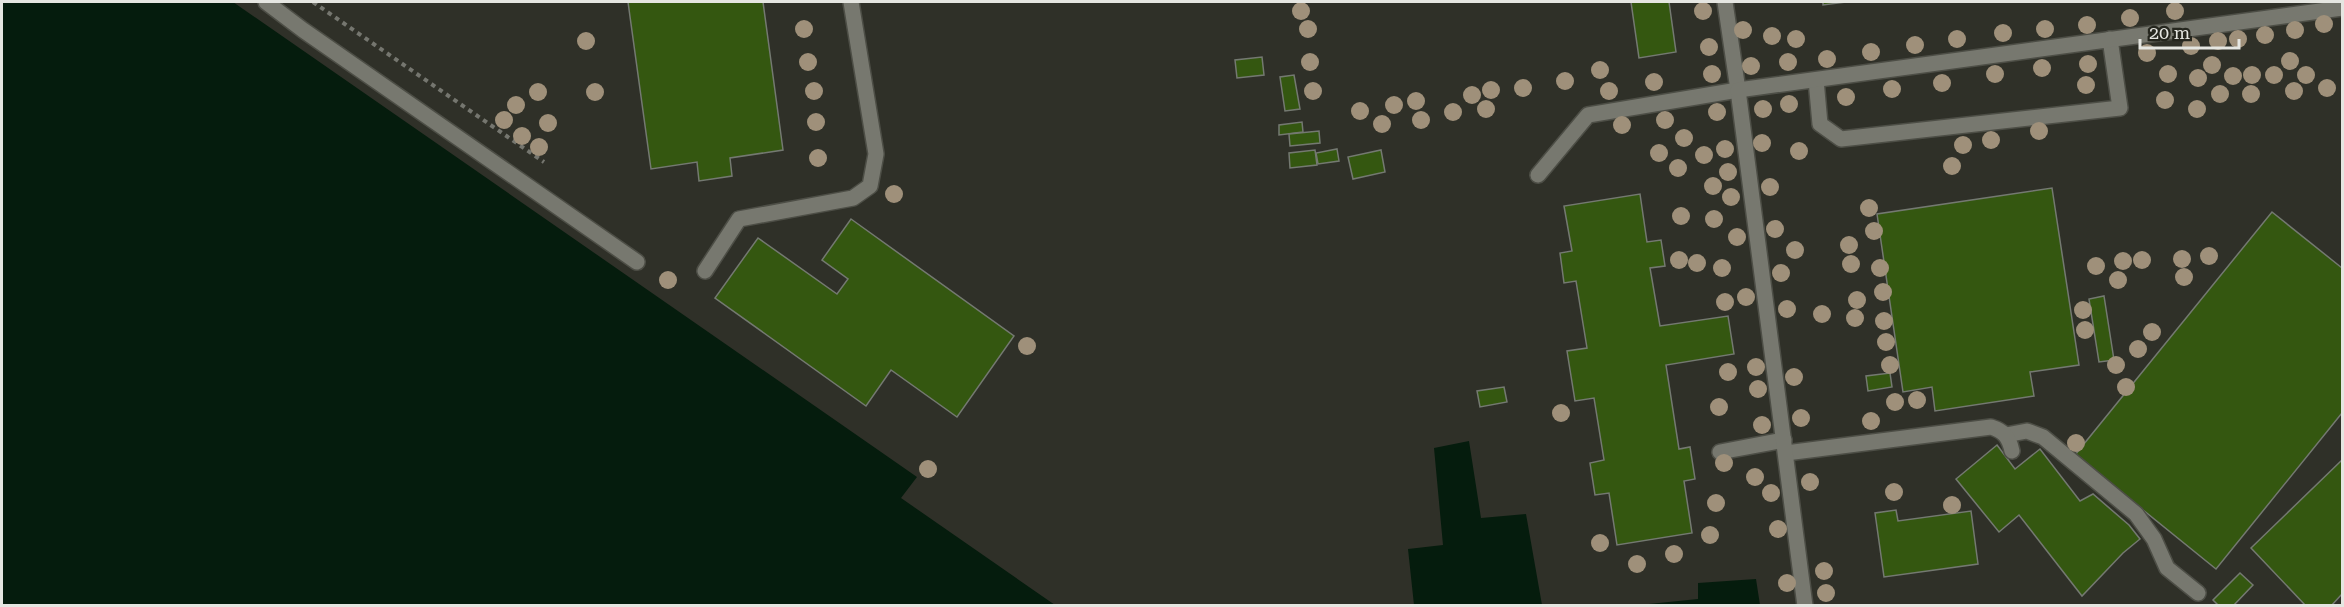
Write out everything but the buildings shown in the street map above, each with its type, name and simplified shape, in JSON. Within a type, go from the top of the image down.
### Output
[{"type":"street","points":[[266,2],[637,262]]},
{"type":"street","points":[[705,271],[739,219],[853,198],[870,186],[876,154],[851,2]]},
{"type":"street","points":[[1725,2],[1805,606]]},
{"type":"street","points":[[1538,174],[1588,115],[1738,90],[2343,8]]},
{"type":"street","points":[[1816,80],[1820,124],[1841,139],[2120,108],[2110,39]]},
{"type":"street","points":[[1720,452],[1991,427],[2007,435],[2012,451]]},
{"type":"street","points":[[2007,435],[2026,431],[2043,437],[2052,444],[2136,514],[2154,538],[2167,568],[2198,593]]},
{"type":"path","points":[[313,2],[544,162]]},
{"type":"shaded area","points":[[2,2],[233,2],[917,477],[901,498],[1055,605],[2,605]]},
{"type":"shaded area","points":[[1469,441],[1481,518],[1526,514],[1542,605],[1414,605],[1408,549],[1443,545],[1434,448]]},
{"type":"shaded area","points":[[1756,579],[1760,605],[1639,605],[1698,599],[1698,583]]}]
